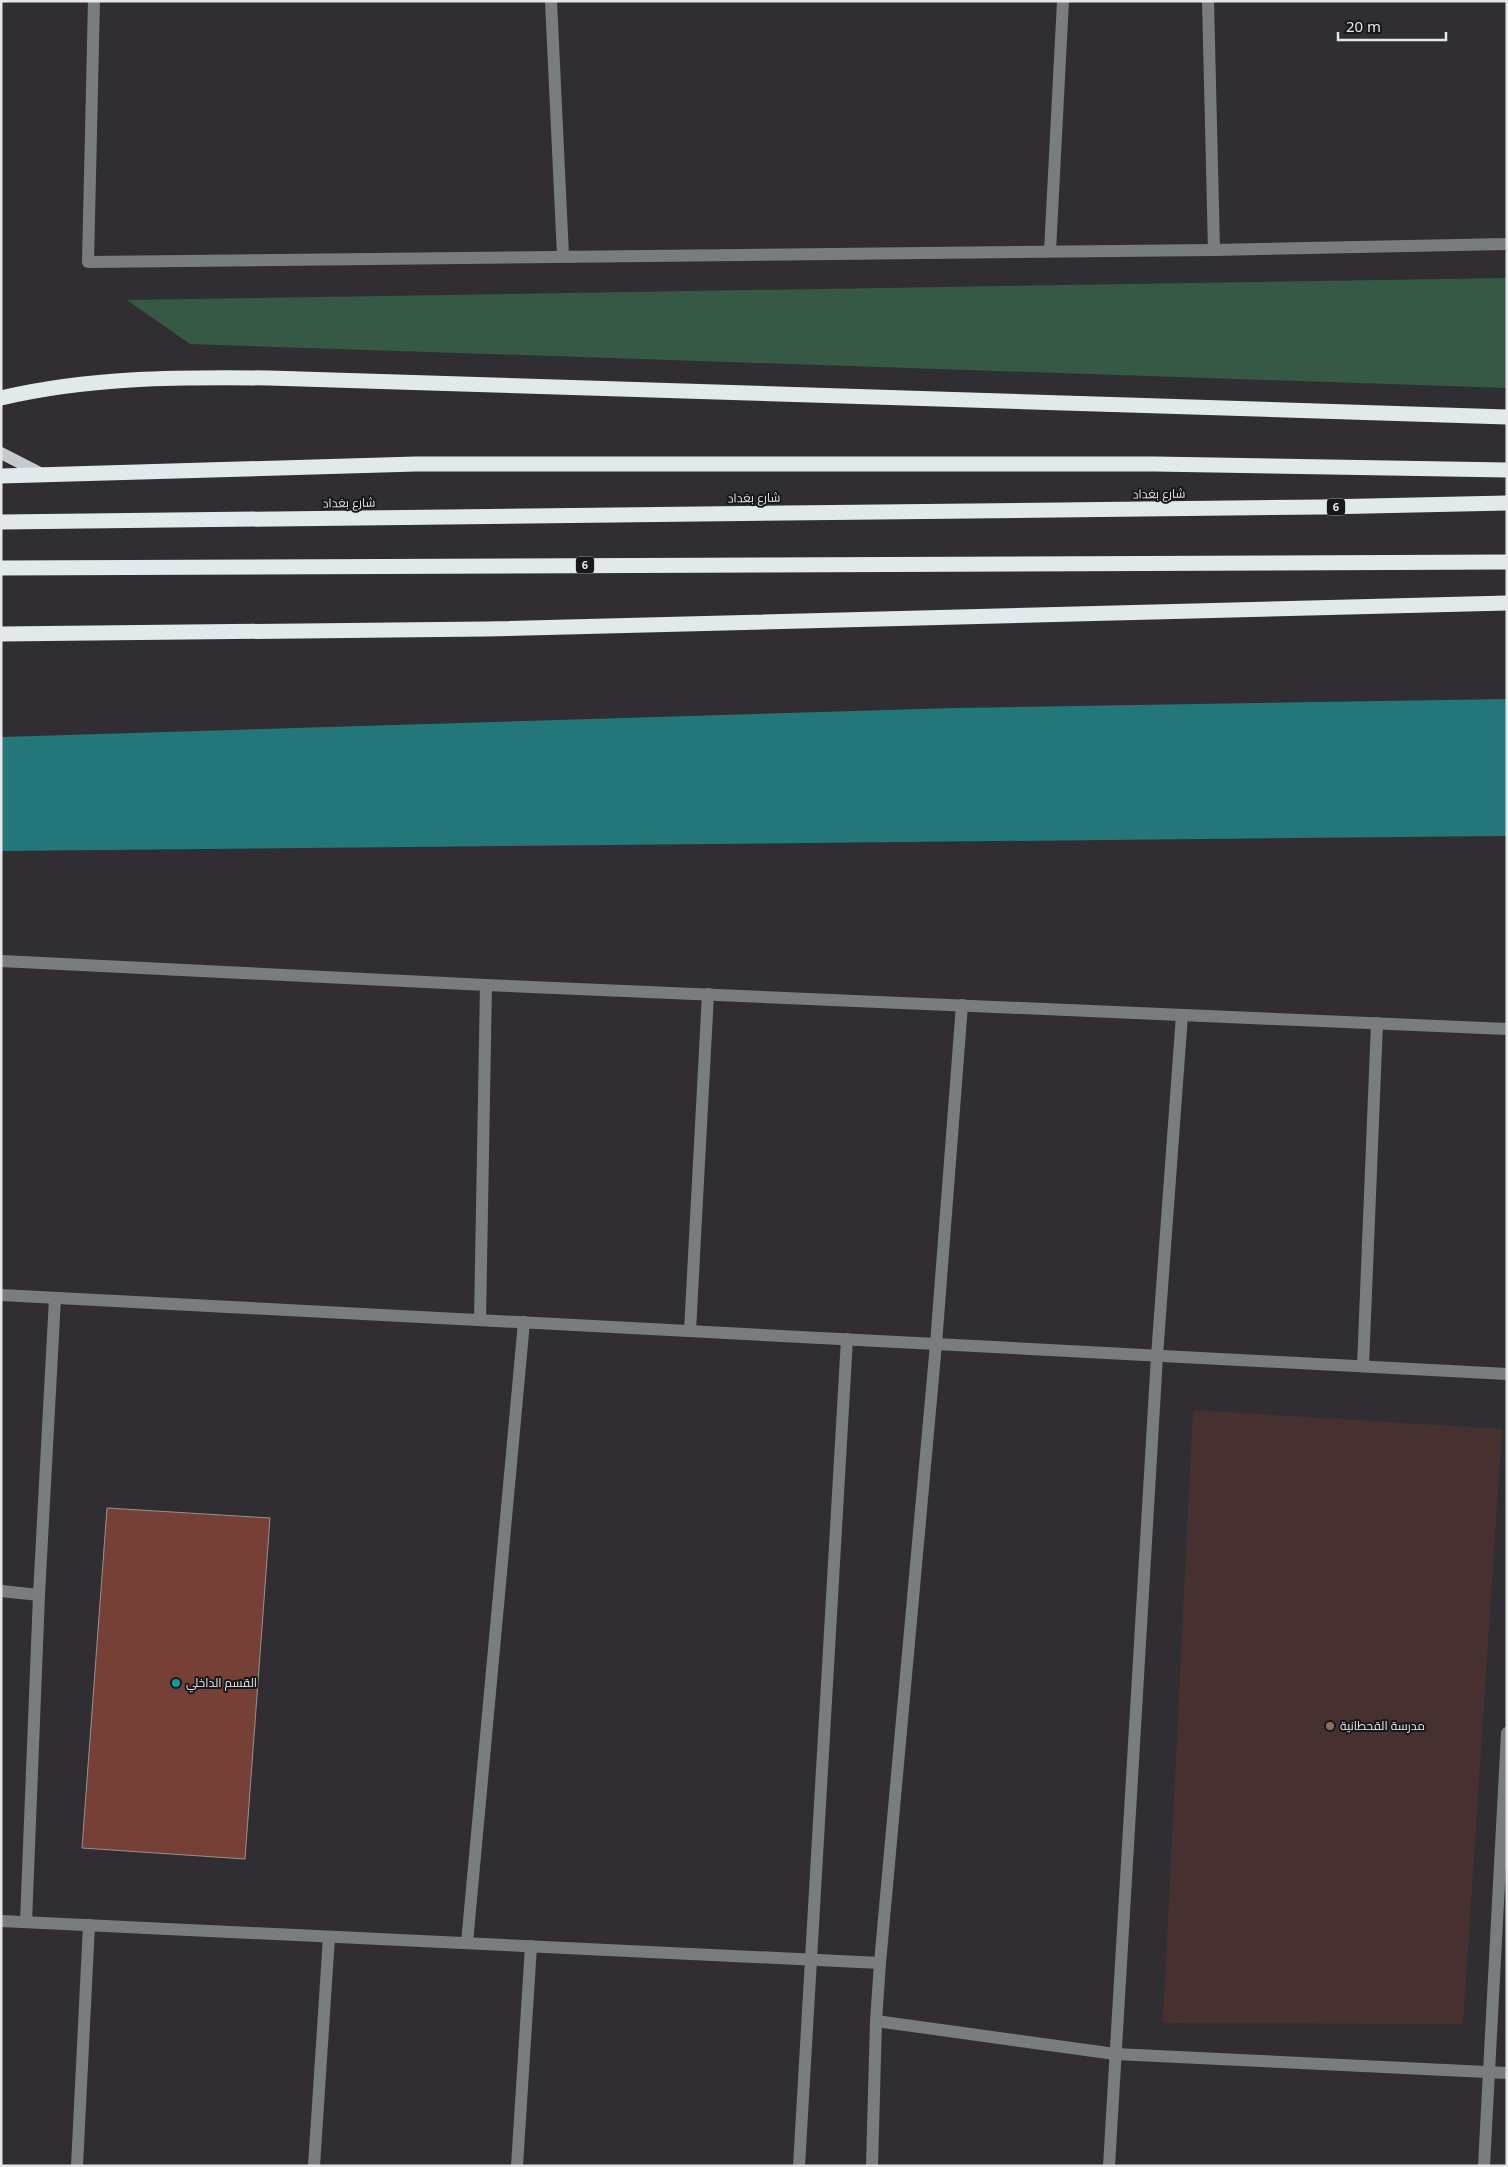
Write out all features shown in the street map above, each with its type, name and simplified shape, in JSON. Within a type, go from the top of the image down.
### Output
[{"type":"highway","points":[[1,398],[27,392],[106,381],[183,377],[1507,417]]},
{"type":"highway","points":[[1,476],[40,473],[416,464],[1154,464],[1507,470]]},
{"type":"highway","name":"شارع بغداد","points":[[1,522],[1165,509],[1507,503]]},
{"type":"highway","name":"6","points":[[1,568],[1507,562]]},
{"type":"highway","points":[[1,634],[486,629],[1507,603]]},
{"type":"main road","points":[[1,453],[40,473]]},
{"type":"street","points":[[94,1],[88,262],[1214,250],[1507,244]]},
{"type":"street","points":[[551,1],[563,256]]},
{"type":"street","points":[[1050,251],[1063,1]]},
{"type":"street","points":[[1208,1],[1214,250]]},
{"type":"street","points":[[1,961],[486,985],[1507,1029]]},
{"type":"street","points":[[480,1320],[486,985]]},
{"type":"street","points":[[690,1331],[708,994]]},
{"type":"street","points":[[872,2166],[876,2021],[880,1963],[936,1344],[962,1005]]},
{"type":"street","points":[[1109,2166],[1114,2054],[1157,1356],[1182,1015]]},
{"type":"street","points":[[1363,1366],[1376,1023]]},
{"type":"street","points":[[1,1295],[1507,1374]]},
{"type":"street","points":[[26,1922],[39,1595],[55,1298]]},
{"type":"street","points":[[467,1943],[524,1322]]},
{"type":"street","points":[[799,2166],[847,1339]]},
{"type":"street","points":[[1,1590],[39,1595]]},
{"type":"street","points":[[1484,2166],[1507,1733]]},
{"type":"street","points":[[1,1921],[880,1963]]},
{"type":"street","points":[[77,2166],[90,1925]]},
{"type":"street","points":[[314,2166],[329,1936]]},
{"type":"street","points":[[517,2166],[531,1946]]},
{"type":"street","points":[[876,2021],[1114,2054],[1507,2073]]},
{"type":"shaded area","name":"مدرسة القحطانية","points":[[1193,1410],[1502,1429],[1463,2024],[1163,2023]]},
{"type":"green space","points":[[1507,278],[1507,388],[190,344],[127,300]]},
{"type":"water","points":[[1507,699],[1507,836],[1,851],[1,737],[954,708]]},
{"type":"building","name":"القسم الداخلي","points":[[107,1508],[270,1518],[245,1859],[82,1848]]},
{"type":"place","name":"القسم الداخلي","points":[[176,1683]]},
{"type":"place","name":"مدرسة القحطانية","points":[[1330,1726]]}]
